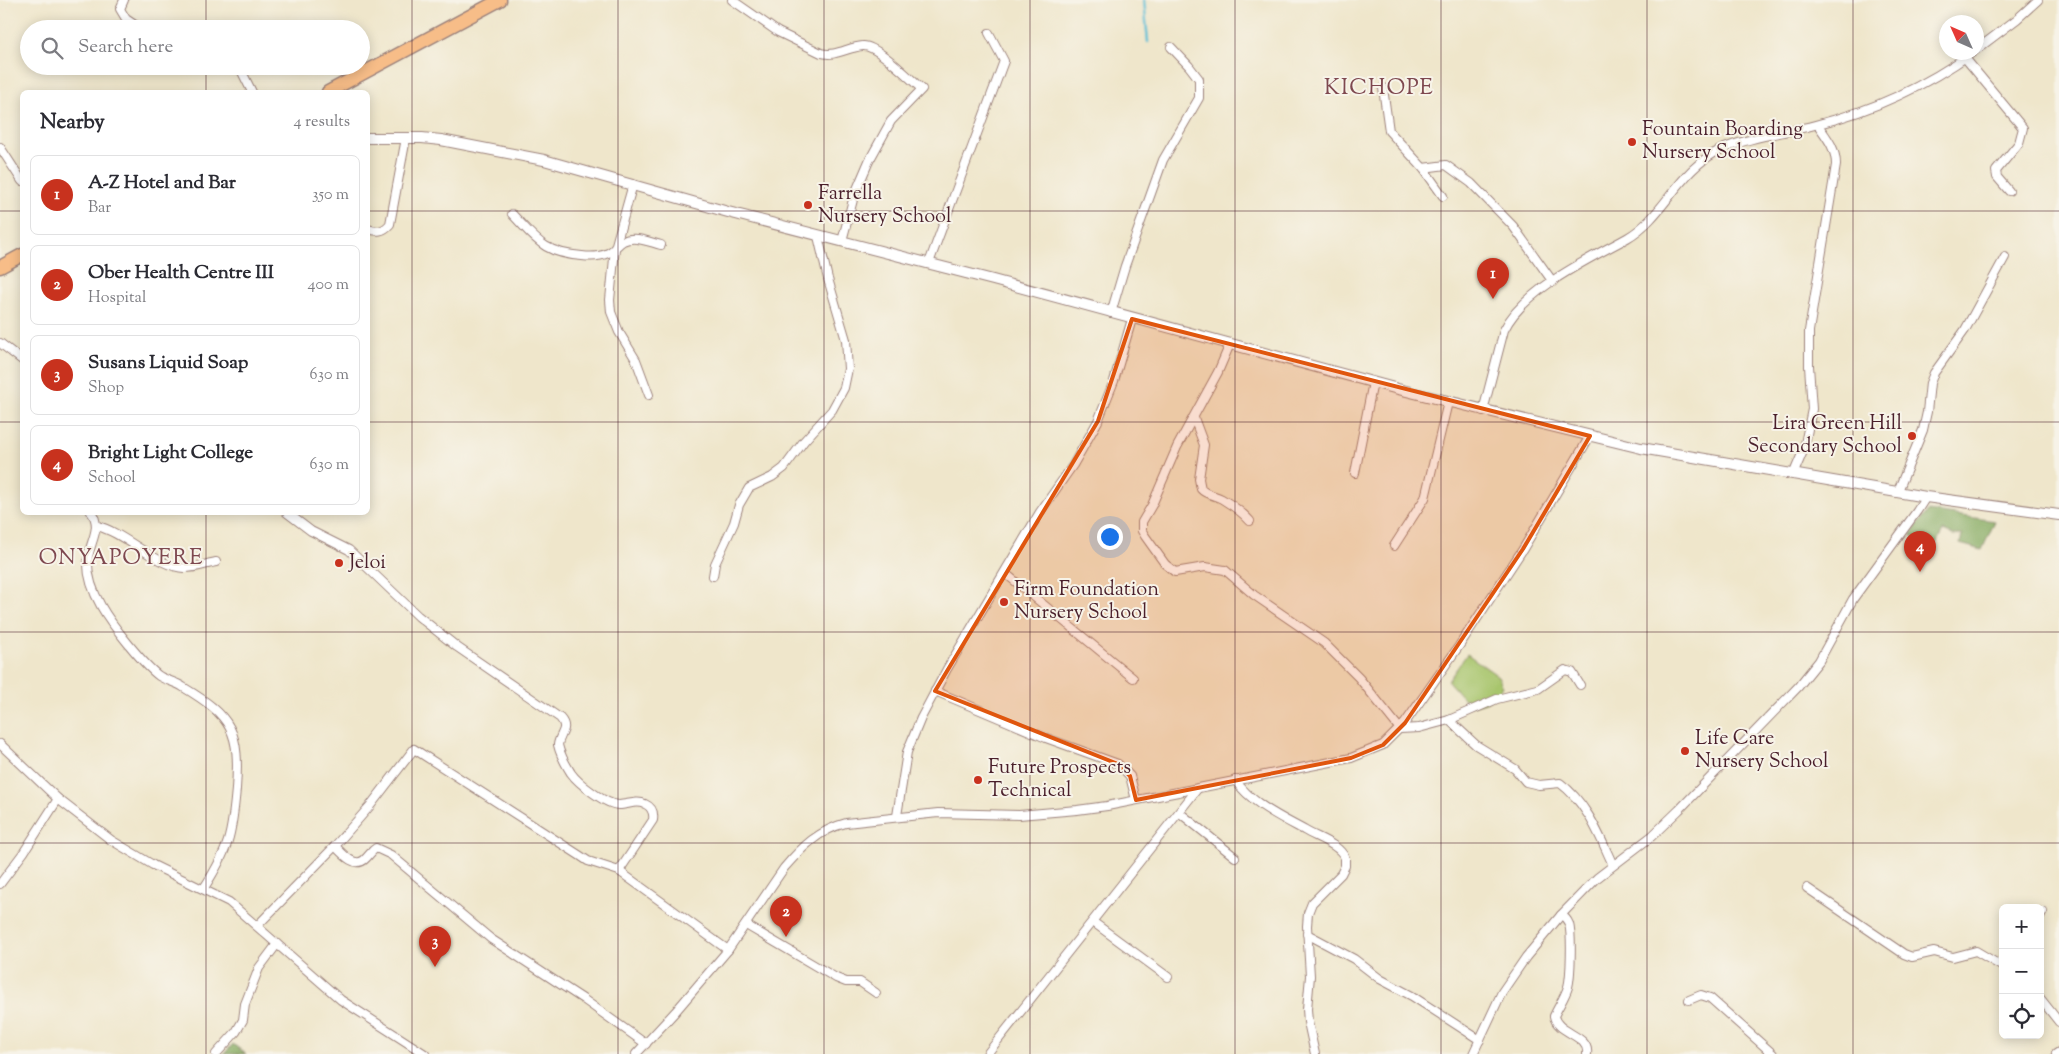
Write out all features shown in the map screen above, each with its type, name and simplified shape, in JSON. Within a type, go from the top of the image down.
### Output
[{"type":"main road","points":[[370,70],[500,0]]},
{"type":"main road","points":[[332,90],[360,75]]},
{"type":"main road","points":[[0,267],[20,256]]},
{"type":"street","points":[[124,0],[120,9],[128,20]]},
{"type":"street","points":[[732,0],[778,32],[821,53],[828,55],[861,46],[872,48],[922,89],[891,121],[869,161],[854,196],[842,242]]},
{"type":"street","points":[[1984,44],[2038,0]]},
{"type":"street","points":[[929,263],[1004,61],[989,33]]},
{"type":"street","points":[[1111,313],[1125,266],[1163,160],[1199,98],[1199,79],[1171,47]]},
{"type":"street","points":[[1483,411],[1504,330],[1509,319],[1534,294],[1582,262],[1638,231],[1684,177],[1710,155],[1722,149],[1818,124],[1884,102],[1932,79],[1962,60]]},
{"type":"street","points":[[1967,60],[2023,128],[2019,143],[1996,171],[1997,177],[2009,190]]},
{"type":"street","points":[[244,75],[251,90]]},
{"type":"street","points":[[1383,88],[1389,131],[1423,168],[1443,196]]},
{"type":"street","points":[[1793,475],[1804,449],[1812,409],[1809,330],[1836,165],[1836,154],[1818,124]]},
{"type":"street","points":[[370,138],[406,138],[459,142],[524,155],[728,212],[929,263],[1132,319],[1448,402],[1641,448],[1926,497],[2059,515]]},
{"type":"street","points":[[370,230],[377,232],[385,229],[390,224],[406,138]]},
{"type":"street","points":[[0,147],[20,178]]},
{"type":"street","points":[[1423,168],[1446,164],[1471,183],[1513,226],[1553,282]]},
{"type":"street","points":[[633,184],[615,248],[610,300],[611,312],[618,332],[636,360],[649,394]]},
{"type":"street","points":[[512,214],[542,244],[557,253],[591,257],[608,253],[628,239],[636,238],[661,245]]},
{"type":"street","points":[[713,576],[715,564],[734,523],[739,505],[749,488],[772,477],[784,468],[804,441],[832,410],[844,388],[848,369],[846,340],[828,279],[818,236]]},
{"type":"street","points":[[1898,491],[1923,430],[1930,383],[1934,373],[1968,325],[2005,257]]},
{"type":"street","points":[[897,816],[907,752],[921,718],[1040,512],[1073,465],[1098,421],[1114,381],[1132,319]]},
{"type":"street","points":[[0,343],[20,358]]},
{"type":"street","points":[[1230,344],[1218,372],[1177,447],[1152,505],[1142,522],[1142,531],[1171,570],[1175,572],[1206,568],[1225,570],[1254,595],[1316,637],[1352,671],[1400,729]]},
{"type":"street","points":[[1355,474],[1372,382]]},
{"type":"street","points":[[1394,546],[1425,498],[1448,402]]},
{"type":"street","points":[[1194,418],[1204,445],[1200,479],[1201,489],[1203,492],[1225,501],[1250,521]]},
{"type":"street","points":[[636,1054],[728,950],[784,868],[816,836],[830,828],[846,823],[897,816],[938,813],[1019,815],[1106,806],[1360,756],[1383,745],[1400,729],[1459,646],[1547,511],[1590,436]]},
{"type":"street","points":[[1473,1054],[1502,992],[1530,951],[1561,914],[1613,864],[1652,836],[1679,810],[1759,730],[1819,662],[1853,599],[1918,511],[1926,497]]},
{"type":"street","points":[[93,515],[97,526],[88,560],[90,581],[101,608],[129,644],[157,674],[182,686],[210,706],[230,725],[234,734],[238,767],[232,831],[220,864],[204,888]]},
{"type":"street","points":[[290,515],[311,531],[349,550],[418,616],[457,648],[560,718],[565,724],[565,729],[558,745],[569,769],[576,779],[612,804],[620,805],[640,802],[653,811],[653,820],[619,871]]},
{"type":"street","points":[[97,526],[109,530],[176,567],[192,567],[216,562]]},
{"type":"street","points":[[1005,573],[1133,678]]},
{"type":"street","points":[[1400,729],[1419,728],[1449,720],[1497,699],[1538,689],[1565,670],[1572,672],[1580,685]]},
{"type":"street","points":[[935,691],[1046,738],[1118,764],[1130,776],[1136,800]]},
{"type":"street","points":[[1449,720],[1476,745],[1513,767],[1526,782],[1539,784],[1560,783],[1572,792],[1585,808],[1613,864]]},
{"type":"street","points":[[0,744],[58,799],[111,840],[133,854],[229,902],[341,1000],[425,1054]]},
{"type":"street","points":[[257,926],[335,846],[370,806],[414,749],[578,856],[619,871],[728,950]]},
{"type":"street","points":[[1235,780],[1256,801],[1334,847],[1344,855],[1346,862],[1341,874],[1309,909],[1307,934],[1310,964],[1308,1022],[1315,1054]]},
{"type":"street","points":[[987,1054],[1198,788]]},
{"type":"street","points":[[0,884],[24,852],[58,799]]},
{"type":"street","points":[[1180,813],[1235,857]]},
{"type":"street","points":[[335,846],[355,862],[362,862],[376,848],[391,855],[491,940],[583,999],[646,1044]]},
{"type":"street","points":[[1807,888],[1904,954],[1912,957],[1931,952],[1953,957],[1976,951],[1999,965]]},
{"type":"street","points":[[1561,914],[1567,920],[1570,927],[1569,982],[1554,1019],[1558,1026],[1585,1044],[1588,1049],[1587,1054]]},
{"type":"street","points":[[1093,922],[1168,977]]},
{"type":"street","points":[[746,925],[836,978],[846,982],[860,982],[876,993]]},
{"type":"street","points":[[1307,934],[1354,959],[1380,979],[1412,996],[1480,1040]]},
{"type":"street","points":[[216,1054],[236,1032],[243,1020],[245,1004],[259,968],[277,944]]},
{"type":"street","points":[[1689,1000],[1701,995],[1710,998],[1773,1054]]},
{"type":"street","points":[[2044,1003],[2059,1022]]},
{"type":"highlighted area","points":[[1132,319],[1590,436],[1523,549],[1405,723],[1383,745],[1351,758],[1136,800],[1130,776],[1118,764],[935,691],[1098,421]]},
{"type":"green space","points":[[1928,511],[1995,521],[1982,550],[1960,544],[1962,535],[1953,535],[1943,531],[1935,546],[1910,535]]},
{"type":"green space","points":[[1467,654],[1498,676],[1503,687],[1486,702],[1470,706],[1448,681]]},
{"type":"green space","points":[[233,1044],[246,1054],[224,1054]]},
{"type":"waterway","points":[[1144,0],[1148,42]]},
{"type":"place","name":"Fountain Boarding Nursery School","points":[[1632,142]]},
{"type":"place","name":"Farrella Nursery School","points":[[808,205]]},
{"type":"place","name":"A-Z Hotel and Bar","points":[[1493,299]]},
{"type":"place","name":"Lira Green Hill Secondary School","points":[[1912,436]]},
{"type":"place","name":"Jeloi","points":[[339,563]]},
{"type":"place","name":"Bright Light College","points":[[1920,572]]},
{"type":"place","name":"Firm Foundation Nursery School","points":[[1004,602]]},
{"type":"place","name":"Life Care Nursery School","points":[[1685,751]]},
{"type":"place","name":"Future Prospects Technical","points":[[978,780]]},
{"type":"place","name":"Ober Health Centre III","points":[[786,937]]},
{"type":"place","name":"Susans Liquid Soap","points":[[435,967]]},
{"type":"district","name":"KICHOPE","points":[[1379,89]]},
{"type":"district","name":"ONYAPOYERE","points":[[121,559]]}]
